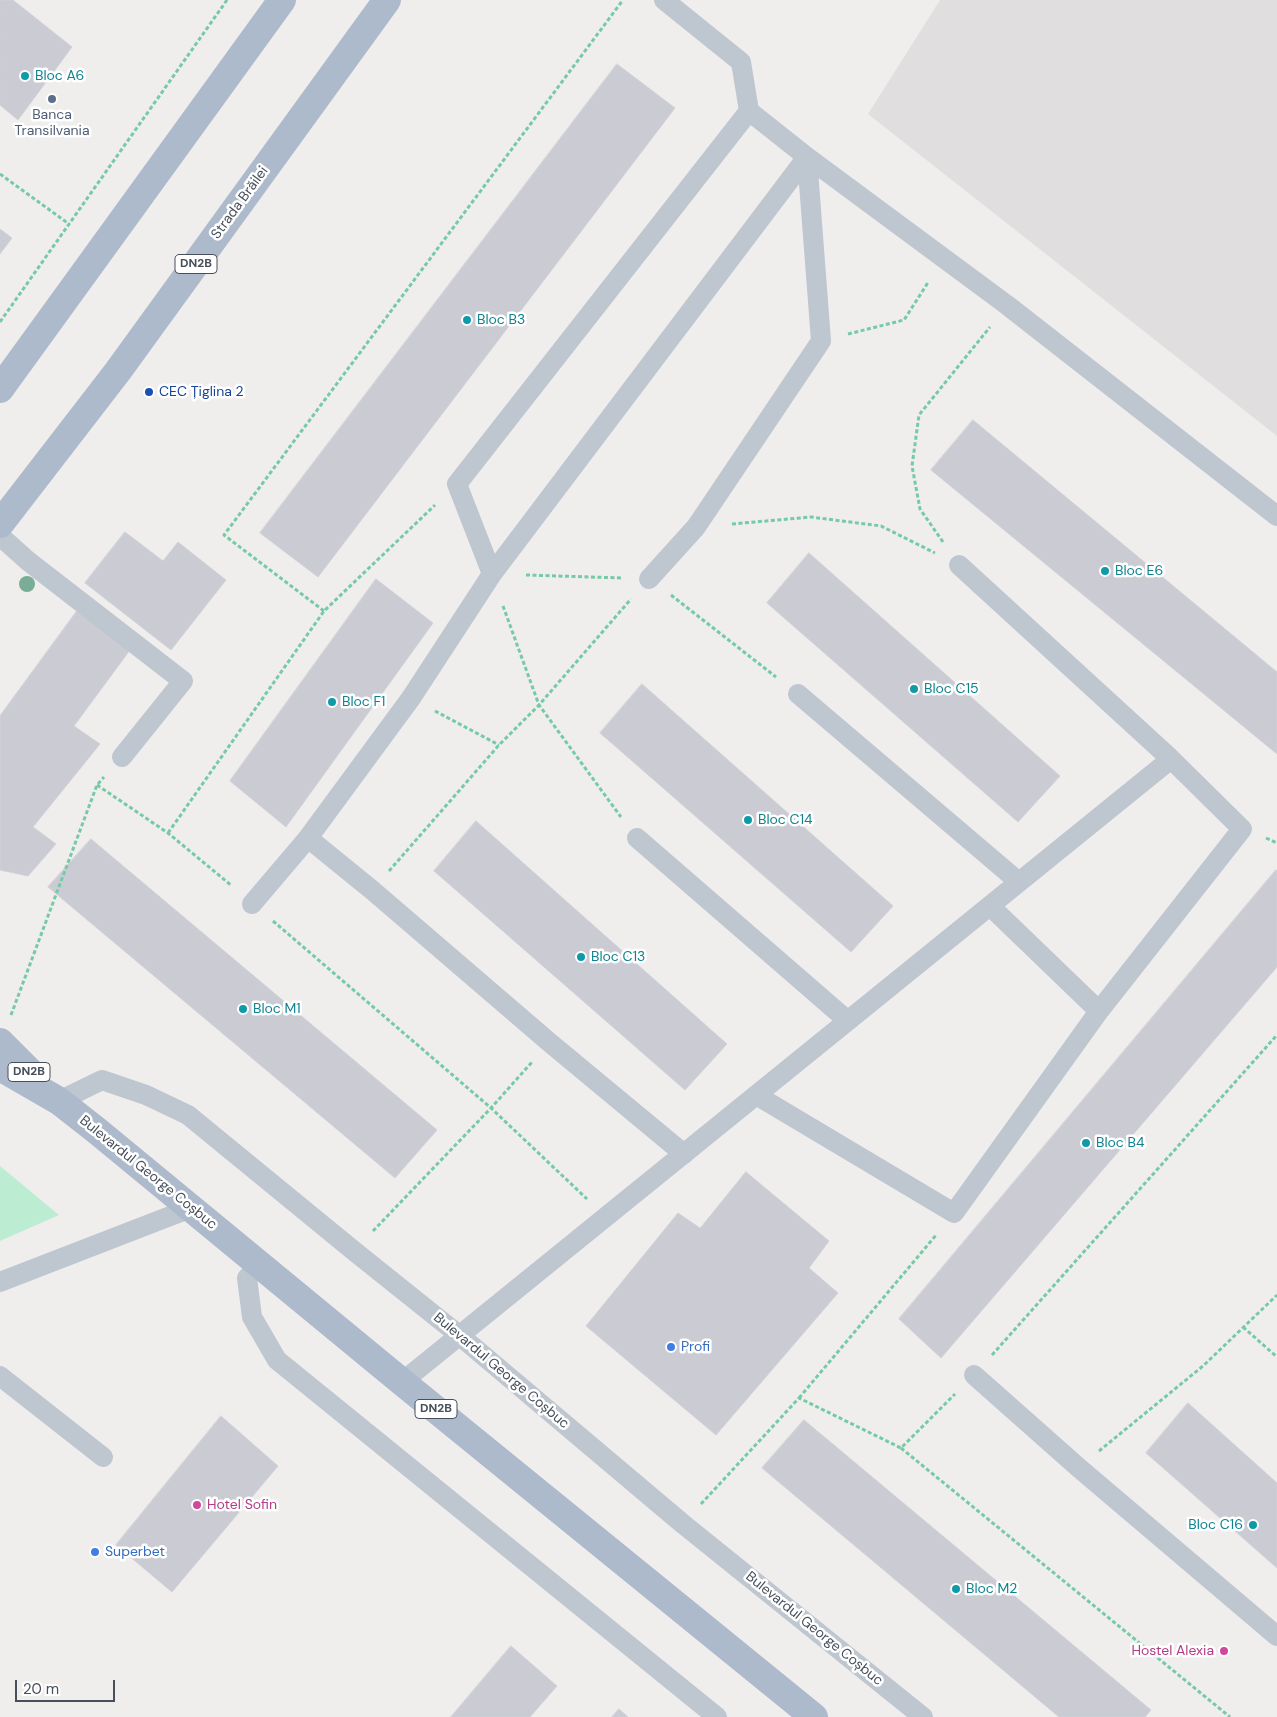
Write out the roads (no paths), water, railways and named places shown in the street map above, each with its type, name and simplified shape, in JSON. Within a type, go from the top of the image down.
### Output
[{"type":"main road","points":[[0,389],[282,0]]},
{"type":"main road","name":"Strada Brăilei","points":[[0,524],[118,371],[387,0]]},
{"type":"main road","name":"DN2B","points":[[0,1051],[59,1101]]},
{"type":"main road","name":"Bulevardul George Coșbuc","points":[[59,1101],[814,1717]]},
{"type":"lane","points":[[664,0],[741,62],[749,111],[944,260],[1007,305],[1277,516]]},
{"type":"lane","points":[[492,574],[457,484],[749,111]]},
{"type":"lane","points":[[649,578],[696,527],[821,341],[808,157]]},
{"type":"lane","points":[[252,904],[308,838],[411,698],[492,574],[808,157]]},
{"type":"lane","points":[[0,536],[28,561],[183,681],[122,758]]},
{"type":"lane","points":[[756,1095],[954,1213],[1099,1011],[1242,829],[1170,759],[959,565]]},
{"type":"lane","points":[[798,694],[1019,882]]},
{"type":"lane","points":[[402,1382],[1170,759]]},
{"type":"lane","points":[[308,838],[684,1154]]},
{"type":"lane","points":[[637,838],[848,1021]]},
{"type":"lane","points":[[990,906],[1099,1011]]},
{"type":"lane","name":"Bulevardul George Coșbuc","points":[[59,1101],[102,1080],[146,1095],[188,1115],[459,1335],[683,1524],[923,1717]]},
{"type":"lane","points":[[0,1282],[191,1208]]},
{"type":"lane","points":[[260,1264],[247,1278],[252,1317],[277,1360],[717,1717]]},
{"type":"lane","points":[[974,1375],[1079,1468],[1277,1636]]},
{"type":"lane","points":[[0,1376],[103,1457]]},
{"type":"place","name":"Bloc A6","points":[[25,76]]},
{"type":"place","name":"Banca Transilvania","points":[[52,99]]},
{"type":"place","name":"Bloc B3","points":[[467,320]]},
{"type":"place","name":"CEC Țiglina 2","points":[[149,392]]},
{"type":"place","name":"Bloc E6","points":[[1105,571]]},
{"type":"place","name":"Bloc C15","points":[[914,689]]},
{"type":"place","name":"Bloc F1","points":[[332,702]]},
{"type":"place","name":"Bloc C14","points":[[748,820]]},
{"type":"place","name":"Bloc C13","points":[[581,957]]},
{"type":"place","name":"Bloc M1","points":[[243,1009]]},
{"type":"place","name":"Bloc B4","points":[[1086,1143]]},
{"type":"place","name":"Profi","points":[[671,1347]]},
{"type":"place","name":"Hotel Sofin","points":[[197,1505]]},
{"type":"place","name":"Bloc C16","points":[[1253,1525]]},
{"type":"place","name":"Superbet","points":[[95,1552]]},
{"type":"place","name":"Bloc M2","points":[[956,1589]]},
{"type":"place","name":"Hostel Alexia","points":[[1224,1651]]}]
